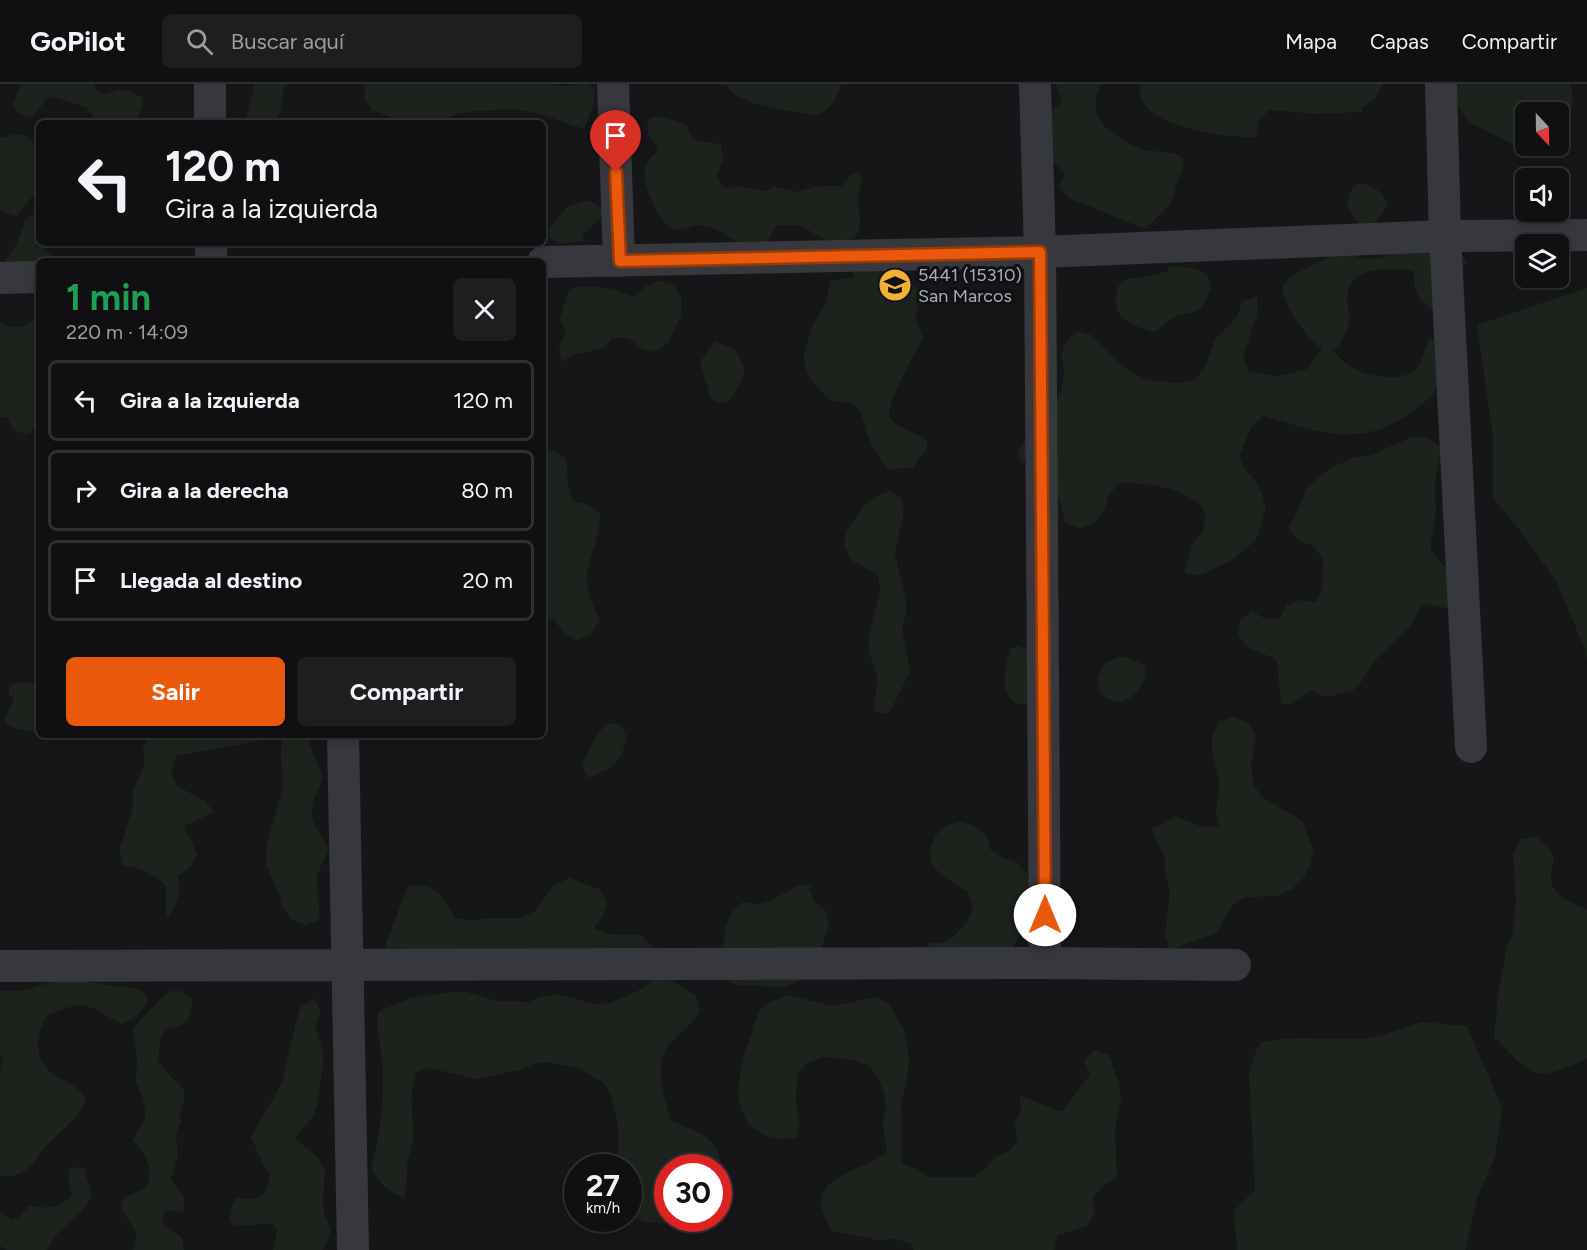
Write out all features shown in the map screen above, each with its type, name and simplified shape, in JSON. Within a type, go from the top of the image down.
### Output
[{"type":"street","points":[[210,84],[210,120]]},
{"type":"street","points":[[613,84],[620,261]]},
{"type":"street","points":[[1035,84],[1040,252],[1045,963]]},
{"type":"street","points":[[1441,84],[1445,236],[1472,747]]},
{"type":"street","points":[[546,262],[1040,252],[1445,236],[1587,235]]},
{"type":"street","points":[[0,278],[36,277]]},
{"type":"street","points":[[343,738],[353,1250]]},
{"type":"street","points":[[0,966],[1045,963],[1235,965]]},
{"type":"shaded area","points":[[21,84],[94,84],[97,91],[104,95],[118,89],[126,90],[142,97],[143,105],[138,120],[100,120],[94,119],[86,107],[49,96],[29,118],[16,111],[13,104]]},
{"type":"shaded area","points":[[255,84],[285,84],[280,112],[276,120],[246,120]]},
{"type":"shaded area","points":[[365,84],[550,84],[564,86],[589,84],[595,90],[593,106],[584,129],[518,109],[460,113],[440,120],[394,119],[372,110],[364,98]]},
{"type":"shaded area","points":[[726,84],[841,84],[838,94],[829,107],[814,115],[768,107],[747,100],[731,91]]},
{"type":"shaded area","points":[[1056,84],[1101,84],[1096,97],[1096,112],[1103,125],[1127,143],[1143,150],[1173,153],[1185,160],[1170,205],[1145,229],[1069,198],[1059,187],[1065,173],[1054,162],[1025,144],[1019,131],[1046,117],[1062,102]]},
{"type":"shaded area","points":[[1141,84],[1383,84],[1375,99],[1361,108],[1362,112],[1317,114],[1269,110],[1258,121],[1256,137],[1244,137],[1195,130],[1163,119],[1143,102],[1139,89]]},
{"type":"shaded area","points":[[1445,84],[1571,84],[1573,105],[1569,109],[1569,102],[1515,102],[1515,146],[1468,122]]},
{"type":"shaded area","points":[[657,116],[686,124],[695,140],[721,145],[723,160],[717,176],[725,189],[738,186],[767,191],[773,186],[797,192],[818,186],[841,186],[847,182],[850,175],[857,171],[862,177],[858,194],[860,224],[857,234],[847,240],[835,242],[801,227],[780,225],[764,246],[756,250],[711,227],[697,225],[674,229],[663,221],[658,213],[645,179],[647,164],[656,153],[657,146],[651,139],[648,126],[650,118]]},
{"type":"shaded area","points":[[17,134],[26,136],[36,148],[36,196],[32,197],[17,216],[0,211],[0,138]]},
{"type":"shaded area","points":[[1360,183],[1377,190],[1388,205],[1375,223],[1360,225],[1347,206],[1352,189]]},
{"type":"shaded area","points":[[584,201],[591,202],[604,210],[601,217],[582,236],[586,241],[558,243],[549,237],[549,229],[568,206]]},
{"type":"shaded area","points":[[32,214],[36,215],[36,246],[42,246],[56,258],[36,258],[36,279],[0,269],[17,243],[25,221]]},
{"type":"shaded area","points":[[1456,248],[1467,261],[1445,302],[1431,309],[1416,293],[1414,271],[1375,270],[1358,277],[1348,292],[1347,328],[1339,347],[1332,350],[1356,370],[1375,376],[1396,377],[1413,371],[1419,365],[1429,339],[1443,343],[1440,375],[1434,393],[1420,406],[1394,423],[1358,434],[1321,432],[1263,416],[1252,426],[1239,456],[1245,470],[1256,481],[1266,509],[1256,540],[1231,561],[1200,575],[1184,573],[1193,543],[1203,531],[1206,515],[1198,503],[1182,493],[1138,483],[1119,483],[1109,495],[1104,511],[1094,523],[1080,529],[1065,523],[1062,508],[1050,479],[1026,460],[1022,465],[1018,451],[1036,425],[1048,416],[1057,401],[1064,371],[1061,355],[1067,341],[1078,331],[1091,335],[1122,366],[1148,380],[1178,383],[1194,380],[1204,369],[1215,339],[1237,317],[1242,302],[1257,296],[1258,311],[1243,356],[1249,372],[1279,376],[1307,369],[1322,349],[1303,329],[1284,297],[1282,288],[1291,276],[1332,256],[1348,254],[1364,259],[1380,258],[1396,252]]},
{"type":"shaded area","points":[[1168,266],[1197,270],[1208,277],[1210,291],[1202,306],[1198,310],[1174,317],[1155,332],[1126,321],[1117,310],[1115,303],[1120,283],[1128,278],[1140,278],[1168,271]]},
{"type":"shaded area","points":[[868,267],[917,287],[922,294],[915,317],[923,338],[897,388],[889,418],[927,442],[927,449],[912,468],[888,469],[872,445],[862,415],[856,406],[853,403],[830,401],[809,377],[804,362],[804,354],[813,324],[826,304],[830,281],[853,277],[854,272]]},
{"type":"shaded area","points":[[658,281],[674,285],[681,298],[681,315],[668,343],[655,352],[641,348],[629,339],[613,337],[604,348],[574,355],[561,362],[559,346],[566,333],[560,319],[569,289],[586,286],[601,287],[633,296]]},
{"type":"shaded area","points":[[1587,288],[1587,661],[1585,650],[1558,584],[1521,532],[1493,498],[1493,437],[1477,325]]},
{"type":"shaded area","points":[[36,317],[36,422],[30,434],[25,434],[15,430],[7,417],[0,418],[0,322],[16,327]]},
{"type":"shaded area","points":[[713,341],[735,350],[744,369],[743,377],[731,398],[721,403],[711,399],[700,362],[714,344]]},
{"type":"shaded area","points":[[1411,437],[1426,438],[1439,445],[1441,455],[1435,487],[1436,511],[1431,550],[1442,564],[1468,584],[1460,604],[1443,608],[1427,604],[1420,608],[1409,628],[1377,658],[1353,690],[1327,697],[1311,691],[1290,705],[1281,704],[1277,660],[1248,647],[1238,636],[1240,621],[1251,611],[1264,618],[1279,619],[1287,605],[1301,600],[1316,602],[1322,589],[1323,559],[1313,546],[1298,540],[1288,528],[1296,516],[1306,488],[1330,468],[1356,457],[1372,455]]},
{"type":"shaded area","points":[[551,450],[566,458],[568,485],[573,501],[589,505],[600,514],[599,530],[588,567],[587,587],[600,620],[591,634],[576,640],[563,632],[554,619],[546,620],[546,452]]},
{"type":"shaded area","points":[[891,491],[900,497],[904,510],[895,554],[906,599],[906,614],[902,629],[910,672],[889,714],[873,711],[878,681],[869,651],[869,636],[880,591],[878,575],[851,560],[844,545],[846,531],[865,504],[878,495]]},
{"type":"shaded area","points":[[1018,646],[1033,652],[1028,705],[1018,704],[1011,699],[1005,684],[1006,665],[1011,648]]},
{"type":"shaded area","points":[[1117,657],[1125,657],[1144,665],[1145,670],[1143,682],[1137,692],[1119,701],[1111,700],[1100,694],[1098,678],[1104,664]]},
{"type":"shaded area","points":[[16,683],[36,683],[36,733],[16,729],[4,720],[14,699],[9,694],[9,687]]},
{"type":"shaded area","points":[[1234,717],[1248,723],[1256,736],[1251,766],[1253,784],[1262,797],[1302,821],[1313,850],[1311,864],[1303,878],[1291,890],[1276,896],[1245,897],[1231,907],[1216,933],[1170,950],[1165,936],[1170,890],[1165,874],[1165,859],[1152,830],[1149,829],[1164,824],[1175,816],[1203,827],[1219,827],[1216,812],[1220,782],[1212,751],[1212,735],[1219,722]]},
{"type":"shaded area","points":[[607,723],[621,725],[627,738],[624,748],[614,765],[587,778],[582,764],[596,736]]},
{"type":"shaded area","points":[[148,738],[271,739],[176,756],[171,772],[177,786],[205,801],[214,812],[184,826],[197,854],[190,868],[178,876],[178,899],[166,919],[166,886],[147,872],[123,865],[119,851],[133,807],[133,791],[145,762],[143,747]]},
{"type":"shaded area","points":[[282,738],[310,738],[323,778],[314,800],[312,815],[329,849],[316,877],[320,919],[306,925],[291,919],[282,906],[266,865],[266,848],[283,786]]},
{"type":"shaded area","points":[[960,822],[974,826],[987,836],[990,849],[1003,858],[1017,862],[1027,874],[1032,888],[1022,931],[1007,960],[931,957],[927,943],[943,943],[955,935],[968,921],[973,906],[968,892],[938,872],[931,858],[931,850],[938,832]]},
{"type":"shaded area","points":[[1536,837],[1552,851],[1554,858],[1551,876],[1555,890],[1565,899],[1587,910],[1587,1059],[1546,1073],[1529,1070],[1498,1040],[1494,1041],[1498,993],[1507,947],[1513,932],[1516,902],[1513,853],[1521,839]]},
{"type":"shaded area","points":[[569,878],[599,889],[607,903],[602,918],[593,929],[609,934],[642,935],[652,947],[649,958],[429,968],[402,982],[388,975],[383,962],[385,946],[408,886],[433,888],[442,897],[455,918],[472,921],[487,918],[519,918],[535,911],[554,885]]},
{"type":"shaded area","points":[[813,883],[809,889],[815,902],[826,911],[829,926],[811,970],[800,981],[785,987],[739,985],[724,980],[716,954],[724,941],[726,925],[732,912],[743,902],[758,904],[772,900],[798,886]]},
{"type":"shaded area","points":[[76,977],[103,985],[138,990],[148,997],[147,1002],[139,1014],[122,1024],[93,1008],[80,1005],[48,1015],[39,1038],[40,1057],[52,1073],[76,1087],[86,1100],[77,1115],[29,1167],[14,1176],[0,1176],[0,1069],[3,1060],[0,1053],[0,990],[30,989]]},
{"type":"shaded area","points":[[653,980],[670,980],[696,995],[700,1011],[664,1053],[661,1062],[661,1082],[671,1121],[706,1137],[713,1143],[718,1154],[654,1154],[654,1223],[642,1220],[642,1154],[618,1154],[618,1126],[611,1096],[604,1083],[578,1068],[548,1062],[475,1079],[430,1068],[417,1072],[412,1096],[413,1137],[404,1198],[389,1190],[377,1178],[371,1167],[380,1128],[382,1100],[383,1072],[378,1012],[410,998],[450,992],[466,992],[497,1001],[528,1002],[544,996],[561,995],[594,1004],[610,1003],[640,990]]},
{"type":"shaded area","points":[[172,991],[180,991],[193,999],[190,1014],[185,1023],[164,1032],[160,1042],[158,1061],[184,1089],[185,1096],[176,1135],[178,1157],[171,1179],[182,1194],[184,1207],[183,1212],[168,1210],[162,1216],[163,1224],[182,1238],[184,1250],[133,1250],[136,1243],[135,1230],[125,1215],[121,1203],[126,1197],[146,1188],[150,1174],[148,1162],[133,1140],[145,1119],[145,1111],[136,1081],[137,1058],[133,1028],[165,995]]},
{"type":"shaded area","points":[[788,995],[832,1006],[876,997],[889,1004],[904,1030],[909,1059],[901,1105],[902,1164],[917,1169],[929,1177],[973,1177],[985,1169],[994,1158],[1008,1152],[1018,1141],[1014,1125],[1021,1111],[1020,1096],[1063,1111],[1090,1074],[1084,1060],[1095,1050],[1109,1055],[1119,1084],[1121,1099],[1115,1129],[1117,1177],[1104,1185],[1093,1197],[1095,1213],[1087,1226],[1058,1235],[1054,1250],[914,1250],[910,1243],[894,1239],[878,1240],[832,1231],[823,1213],[821,1199],[826,1188],[846,1173],[887,1153],[883,1123],[886,1108],[884,1093],[869,1066],[854,1060],[823,1057],[807,1063],[797,1075],[796,1106],[800,1122],[797,1137],[781,1139],[767,1136],[748,1122],[739,1099],[739,1085],[748,1044],[762,1008]]},
{"type":"shaded area","points":[[314,998],[321,1012],[315,1025],[324,1056],[318,1101],[313,1116],[295,1138],[318,1158],[325,1171],[323,1202],[325,1216],[331,1230],[322,1250],[273,1250],[277,1230],[273,1224],[238,1226],[230,1219],[231,1211],[236,1198],[261,1197],[266,1190],[270,1175],[251,1137],[282,1083],[301,1007]]},
{"type":"shaded area","points":[[1422,1022],[1467,1026],[1502,1108],[1495,1156],[1478,1196],[1465,1250],[1237,1250],[1234,1211],[1255,1190],[1249,1075],[1260,1043],[1297,1038],[1365,1038]]},
{"type":"shaded area","points":[[84,1168],[91,1197],[82,1211],[57,1234],[47,1250],[7,1250],[0,1246],[0,1211],[12,1220],[19,1217],[29,1206],[47,1207],[60,1204],[71,1197],[68,1173],[69,1169]]},
{"type":"place","name":"5441 (15310) San Marcos","points":[[895,285]]},
{"type":"route","points":[[616,172],[620,261],[1040,252],[1045,915]]}]
